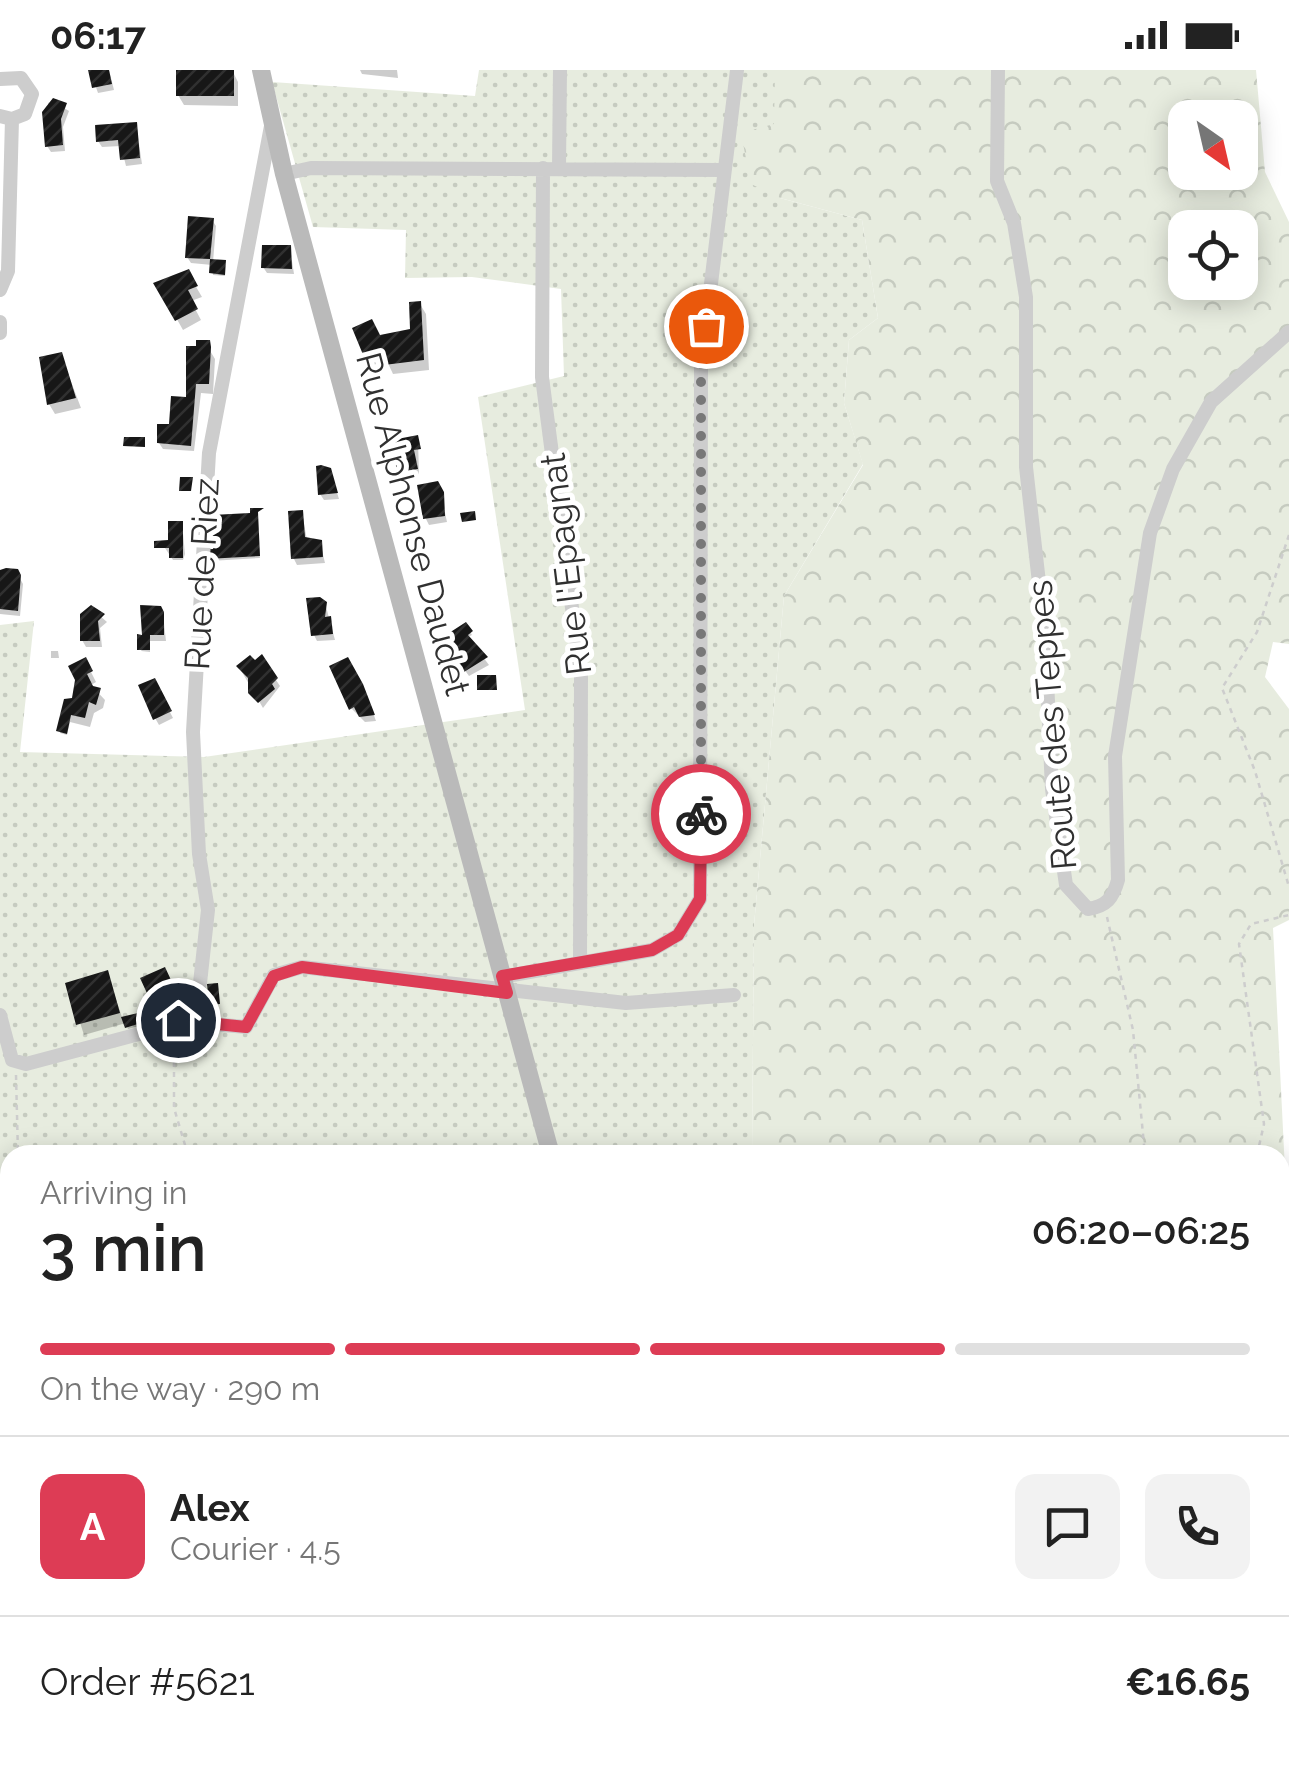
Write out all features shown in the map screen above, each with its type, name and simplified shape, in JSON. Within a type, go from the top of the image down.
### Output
[{"type":"street","name":"Rue Alphonse Daudet","points":[[261,70],[284,174],[548,1145]]},
{"type":"street","points":[[559,168],[560,70]]},
{"type":"street","points":[[505,985],[580,960],[652,950],[678,935],[700,899],[701,366],[737,70]]},
{"type":"street","name":"Route des Teppes","points":[[998,70],[997,181],[1014,223],[1026,298],[1026,467],[1045,636],[1052,790],[1066,885],[1088,909],[1102,906],[1113,897],[1118,880],[1115,756],[1150,533],[1172,469],[1211,402],[1289,332]]},
{"type":"street","points":[[0,79],[30,76],[32,102],[25,114],[6,118],[8,271],[0,290]]},
{"type":"street","name":"Rue de Riez","points":[[178,1020],[193,1003],[208,934],[193,732],[209,454],[272,124]]},
{"type":"street","points":[[284,174],[310,168],[723,170]]},
{"type":"street","name":"Rue l'Epagnat","points":[[542,168],[542,377],[581,676],[580,960]]},
{"type":"street","points":[[0,322],[0,333]]},
{"type":"street","points":[[0,1016],[12,1060],[19,1064],[145,1034],[178,1020],[246,1027],[274,976],[302,967],[505,985],[626,1003],[734,995]]},
{"type":"path","points":[[1289,535],[1257,632],[1222,688],[1255,771],[1289,887]]},
{"type":"path","points":[[1102,906],[1124,980],[1144,1145]]},
{"type":"path","points":[[1259,1145],[1264,1124],[1239,944],[1251,924],[1289,915]]},
{"type":"path","points":[[178,1020],[171,1077],[185,1145]]},
{"type":"path","points":[[18,1145],[19,1064]]},
{"type":"green space","points":[[479,70],[775,70],[780,198],[862,220],[878,318],[849,340],[844,403],[863,464],[784,596],[754,925],[752,1145],[0,1145],[0,625],[34,621],[20,752],[204,757],[525,710],[478,397],[564,376],[561,289],[472,277],[405,278],[406,230],[313,227],[272,82],[475,96]]},
{"type":"green space","points":[[775,70],[1256,70],[1265,172],[1289,222],[1289,644],[1273,642],[1265,677],[1289,709],[1289,920],[1273,928],[1284,1145],[752,1145],[754,925],[784,596],[863,465],[844,403],[849,340],[878,318],[862,220],[780,198],[751,184],[741,133],[774,124]]},
{"type":"building","points":[[88,70],[109,70],[112,84],[92,88]]},
{"type":"building","points":[[176,70],[234,70],[234,96],[176,96]]},
{"type":"building","points":[[53,98],[67,103],[61,119],[63,145],[45,147],[42,112]]},
{"type":"building","points":[[137,122],[140,158],[120,160],[118,140],[96,142],[95,125]]},
{"type":"building","points":[[188,216],[214,218],[210,259],[185,258]]},
{"type":"building","points":[[262,245],[291,245],[292,269],[261,268]]},
{"type":"building","points":[[210,259],[226,260],[225,275],[209,273]]},
{"type":"building","points":[[189,269],[198,286],[188,290],[198,309],[175,321],[153,283]]},
{"type":"building","points":[[421,301],[424,360],[384,365],[382,349],[364,357],[352,328],[372,319],[380,335],[410,329],[409,302]]},
{"type":"building","points":[[196,340],[210,340],[211,347],[209,384],[196,384],[191,446],[157,443],[157,424],[169,424],[171,396],[186,397],[186,346],[196,346]]},
{"type":"building","points":[[62,352],[76,398],[47,405],[39,357]]},
{"type":"building","points":[[418,435],[421,449],[414,450],[418,469],[397,472],[392,440]]},
{"type":"building","points":[[124,437],[145,437],[145,447],[123,446]]},
{"type":"building","points":[[316,466],[331,468],[338,493],[318,495]]},
{"type":"building","points":[[180,477],[193,477],[191,491],[179,491]]},
{"type":"building","points":[[438,481],[444,492],[445,516],[423,519],[417,485]]},
{"type":"building","points":[[250,508],[264,508],[258,512],[260,556],[207,559],[206,549],[213,549],[212,515],[250,513]]},
{"type":"building","points":[[303,510],[305,537],[322,540],[323,557],[291,559],[288,511]]},
{"type":"building","points":[[475,511],[476,520],[462,522],[460,513]]},
{"type":"building","points":[[168,521],[183,521],[183,558],[169,558],[169,548],[154,548],[154,541],[168,540]]},
{"type":"building","points":[[18,569],[21,575],[18,611],[0,609],[0,570]]},
{"type":"building","points":[[320,597],[327,602],[325,617],[331,616],[333,634],[311,636],[306,598]]},
{"type":"building","points":[[91,605],[105,614],[98,621],[100,641],[80,641],[80,614]]},
{"type":"building","points":[[140,605],[161,606],[164,612],[164,635],[150,635],[150,650],[137,650],[137,634],[142,635]]},
{"type":"building","points":[[466,622],[473,631],[468,635],[488,657],[464,672],[447,641],[449,633]]},
{"type":"building","points":[[262,654],[278,678],[272,684],[275,689],[258,703],[248,693],[248,678],[236,666],[250,655],[255,660]]},
{"type":"building","points":[[86,657],[93,671],[87,674],[93,686],[101,688],[96,705],[89,702],[85,718],[71,715],[67,734],[56,731],[64,699],[72,698],[75,680],[68,666]]},
{"type":"building","points":[[348,657],[375,715],[359,717],[354,707],[349,710],[329,666]]},
{"type":"building","points":[[477,675],[496,675],[497,690],[477,690]]},
{"type":"building","points":[[155,678],[172,711],[153,720],[138,685]]},
{"type":"building","points":[[165,967],[182,1004],[157,1015],[140,978]]},
{"type":"building","points":[[108,970],[120,1013],[76,1025],[65,983]]},
{"type":"building","points":[[218,983],[220,1004],[209,1005],[207,984]]},
{"type":"building","points":[[138,1013],[141,1023],[125,1028],[121,1017]]},
{"type":"way so far","points":[[701,814],[701,366],[706,326]]},
{"type":"route","points":[[178,1020],[246,1027],[274,976],[302,967],[329,967],[507,993],[502,976],[652,950],[678,935],[692,918],[700,899],[701,814]]}]
